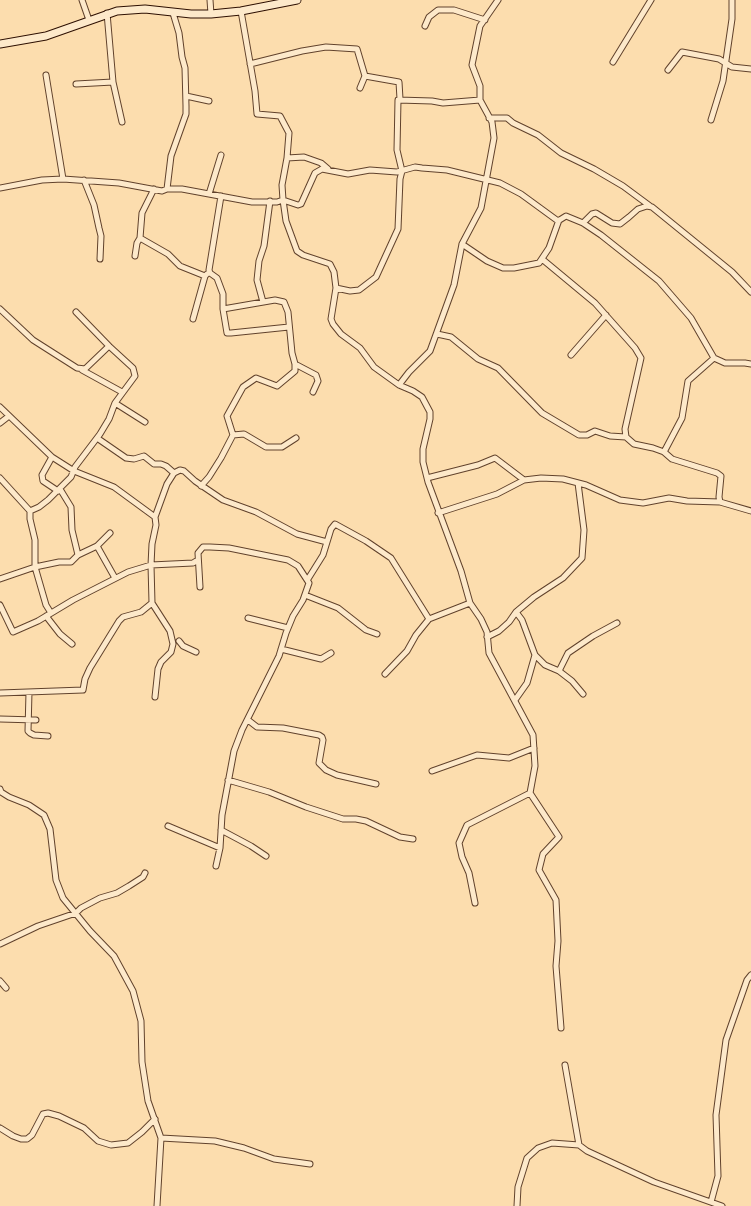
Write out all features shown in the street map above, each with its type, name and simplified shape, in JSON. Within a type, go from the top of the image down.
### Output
[{"type":"street","points":[[82,0],[90,20]]},
{"type":"street","points":[[210,0],[211,14]]},
{"type":"street","points":[[0,44],[46,36],[117,11],[145,9],[173,13],[211,14],[241,11],[267,3],[297,0]]},
{"type":"street","points":[[399,385],[409,372],[430,352],[454,286],[462,244],[481,208],[494,138],[492,122],[488,118],[480,100],[480,86],[472,65],[479,29],[498,0]]},
{"type":"street","points":[[613,62],[651,0]]},
{"type":"street","points":[[711,120],[723,81],[732,19],[732,0]]},
{"type":"street","points":[[425,26],[430,17],[438,10],[454,10],[485,20]]},
{"type":"street","points":[[241,11],[257,114],[280,116],[289,133],[282,185],[283,200],[286,221],[297,251],[303,256],[330,264],[336,276],[331,320],[341,334],[360,348],[374,367],[399,385],[422,397],[430,412],[423,462],[438,513],[461,571],[470,602],[481,619],[488,637],[489,653],[533,735],[536,766],[530,793],[559,837],[543,854],[539,870],[556,900],[558,941],[556,966],[561,1028]]},
{"type":"street","points":[[107,13],[112,82],[122,122]]},
{"type":"street","points":[[167,189],[171,156],[186,114],[185,68],[179,33],[173,13]]},
{"type":"street","points":[[250,64],[326,47],[357,49],[365,76],[360,88]]},
{"type":"street","points":[[668,70],[682,52],[719,59],[732,67],[751,69]]},
{"type":"street","points":[[46,75],[63,179]]},
{"type":"street","points":[[336,288],[350,291],[359,290],[376,277],[398,229],[402,171],[397,150],[399,82],[365,76]]},
{"type":"street","points":[[76,84],[112,82]]},
{"type":"street","points":[[186,96],[209,101]]},
{"type":"street","points":[[400,99],[442,103],[480,100]]},
{"type":"street","points":[[488,118],[503,117],[538,135],[561,153],[623,186],[732,272],[751,292]]},
{"type":"street","points":[[209,194],[221,155]]},
{"type":"street","points":[[287,158],[304,156],[321,163],[328,170]]},
{"type":"street","points":[[0,188],[42,180],[84,180],[162,190],[182,189],[252,202],[276,202],[283,200],[298,205],[301,204],[318,170],[348,174],[370,170],[402,171],[414,168],[448,170],[500,183],[522,194],[555,220],[560,220]]},
{"type":"street","points":[[84,180],[100,228],[100,259]]},
{"type":"street","points":[[135,256],[137,243],[140,238],[142,213],[154,189]]},
{"type":"street","points":[[194,319],[208,274],[221,196]]},
{"type":"street","points":[[263,302],[258,280],[259,261],[264,246],[270,201]]},
{"type":"street","points":[[583,224],[592,214],[596,213],[612,223],[620,224],[630,218],[638,209],[652,207]]},
{"type":"street","points":[[462,244],[487,261],[503,268],[514,268],[539,263],[549,248],[560,220],[566,216],[601,235],[659,281],[691,318],[714,358],[725,363],[751,364]]},
{"type":"street","points":[[140,238],[168,254],[180,266],[195,273],[208,274],[217,278],[223,294],[223,309],[227,332],[231,334],[289,327]]},
{"type":"street","points":[[542,259],[595,302],[641,358],[625,429],[626,437]]},
{"type":"street","points":[[201,486],[209,477],[233,435],[227,416],[243,387],[256,378],[278,386],[295,371],[288,312],[284,302],[275,300],[223,309]]},
{"type":"street","points":[[0,309],[33,340],[76,368],[122,392]]},
{"type":"street","points":[[30,511],[39,507],[59,490],[74,471],[109,419],[115,403],[132,380],[135,372],[76,312]]},
{"type":"street","points":[[571,355],[606,315]]},
{"type":"street","points":[[437,334],[451,337],[478,359],[498,368],[542,413],[579,434],[587,435],[596,431],[610,436],[626,437],[634,444],[664,452],[672,459],[721,476],[720,502]]},
{"type":"street","points":[[82,370],[90,365],[109,346]]},
{"type":"street","points":[[664,452],[682,418],[688,381],[714,358]]},
{"type":"street","points":[[295,364],[316,375],[318,381],[313,392]]},
{"type":"street","points":[[115,403],[145,422]]},
{"type":"street","points":[[0,407],[52,457],[74,471],[114,487],[155,517]]},
{"type":"street","points":[[0,423],[9,416]]},
{"type":"street","points":[[233,435],[244,434],[266,447],[282,447],[296,438]]},
{"type":"street","points":[[97,438],[126,458],[134,459],[144,456],[154,464],[166,466],[174,473]]},
{"type":"street","points":[[52,457],[42,476],[43,481],[59,490],[71,507],[72,530],[78,555]]},
{"type":"street","points":[[427,478],[478,465],[495,458],[524,480]]},
{"type":"street","points":[[155,697],[158,670],[161,662],[171,652],[173,644],[166,623],[152,603],[152,544],[156,525],[155,517],[167,484],[174,473],[184,470],[201,486],[223,500],[256,512],[297,534],[327,542]]},
{"type":"street","points":[[0,478],[30,511],[35,540],[35,567],[48,615],[60,634],[72,644]]},
{"type":"street","points":[[438,513],[497,494],[524,480],[541,478],[563,479],[620,500],[631,502],[642,503],[668,498],[687,501],[720,502],[751,511]]},
{"type":"street","points":[[488,637],[504,627],[516,612],[534,597],[563,578],[582,558],[584,530],[578,483]]},
{"type":"street","points":[[308,579],[323,555],[334,524],[366,541],[391,558],[429,619]]},
{"type":"street","points":[[0,579],[35,567],[59,562],[71,562],[78,555],[97,546],[110,533]]},
{"type":"street","points":[[97,546],[115,578]]},
{"type":"street","points":[[200,587],[198,553],[203,547],[229,548],[288,560],[298,566],[309,583],[288,628],[279,656],[242,730],[234,751],[222,815],[220,848],[216,866]]},
{"type":"street","points":[[0,605],[13,632],[115,578],[151,565],[193,563],[198,560]]},
{"type":"street","points":[[305,595],[338,608],[366,630],[377,634]]},
{"type":"street","points":[[386,674],[406,651],[429,619],[470,602]]},
{"type":"street","points":[[0,693],[83,690],[90,668],[119,621],[123,617],[141,612],[152,603]]},
{"type":"street","points":[[516,612],[522,620],[535,655],[545,665],[559,671],[572,681],[583,694]]},
{"type":"street","points":[[248,618],[288,628]]},
{"type":"street","points":[[559,671],[568,653],[617,623]]},
{"type":"street","points":[[171,636],[183,646],[196,652]]},
{"type":"street","points":[[173,644],[179,642]]},
{"type":"street","points":[[281,649],[321,660],[331,653]]},
{"type":"street","points":[[515,700],[527,683],[534,664],[535,655]]},
{"type":"street","points":[[29,692],[28,731],[48,736]]},
{"type":"street","points":[[0,719],[36,720]]},
{"type":"street","points":[[248,720],[256,727],[283,728],[319,735],[323,740],[319,763],[326,770],[337,775],[376,784]]},
{"type":"street","points":[[432,770],[477,755],[509,758],[534,748]]},
{"type":"street","points":[[228,780],[334,816],[366,821],[394,835],[413,839]]},
{"type":"street","points":[[0,791],[29,804],[44,815],[50,829],[56,880],[63,898],[114,956],[133,991],[141,1021],[142,1062],[148,1101],[161,1138],[157,1206]]},
{"type":"street","points":[[475,903],[469,873],[462,857],[459,842],[467,825],[530,793]]},
{"type":"street","points":[[168,826],[220,848]]},
{"type":"street","points":[[221,830],[266,856]]},
{"type":"street","points":[[0,944],[38,926],[76,914],[81,908],[129,886],[143,877],[145,872]]},
{"type":"street","points":[[711,1202],[718,1176],[716,1116],[724,1049],[747,980],[751,974]]},
{"type":"street","points":[[0,981],[6,988]]},
{"type":"street","points":[[565,1065],[579,1145]]},
{"type":"street","points":[[0,1128],[13,1136],[27,1139],[32,1135],[43,1114],[48,1113],[84,1128],[98,1141],[111,1145],[128,1143],[155,1119]]},
{"type":"street","points":[[161,1138],[222,1142],[274,1159],[310,1164]]},
{"type":"street","points":[[518,1206],[518,1187],[527,1158],[538,1148],[552,1143],[579,1145],[587,1151],[654,1182],[722,1206]]}]
